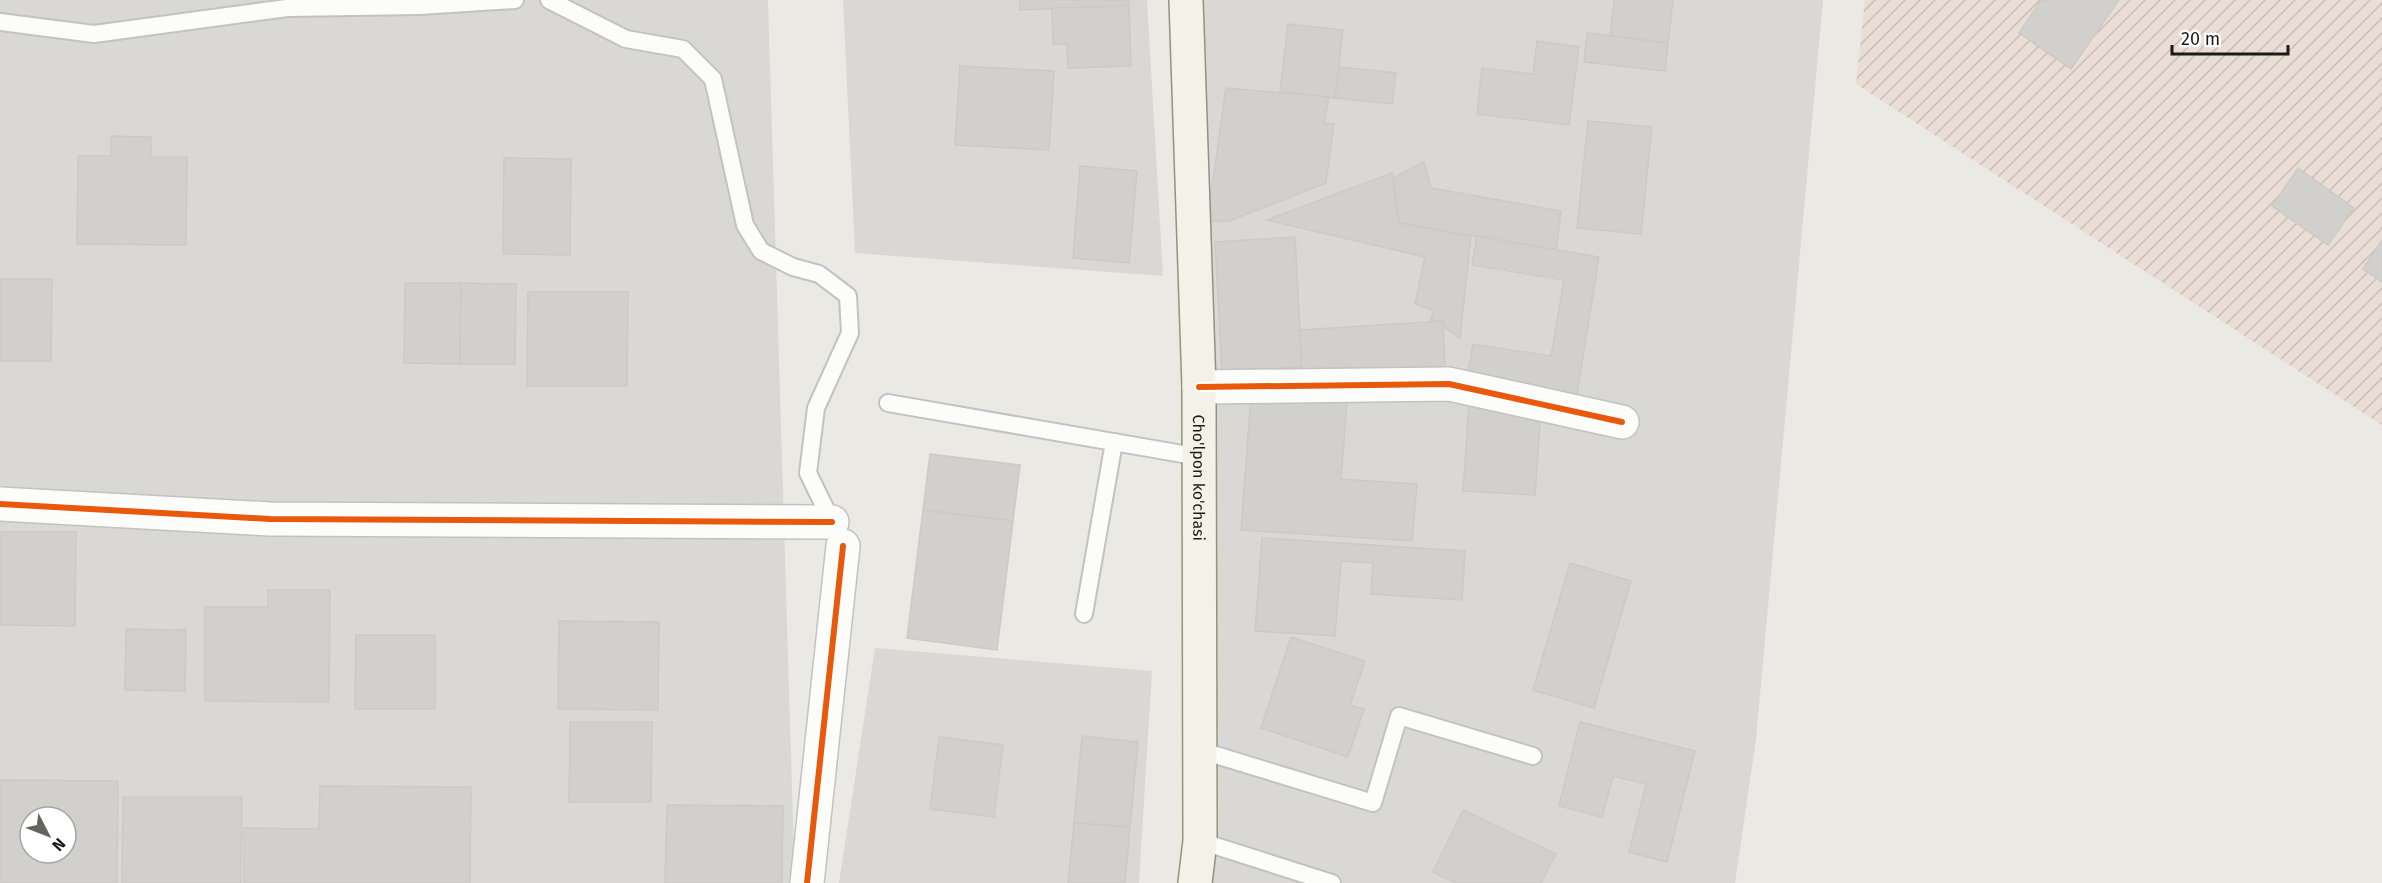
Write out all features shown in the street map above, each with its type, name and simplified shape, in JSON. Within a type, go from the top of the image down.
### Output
[{"type":"main road","name":"Cho'lpon ko'chasi","points":[[1186,0],[1200,457],[1200,841],[1195,883]]},
{"type":"street","points":[[1199,387],[1449,384],[1622,422]]},
{"type":"street","points":[[0,504],[270,519],[837,534],[807,883]]},
{"type":"lane","points":[[0,22],[94,34],[287,8],[419,6],[515,0]]},
{"type":"lane","points":[[549,0],[626,39],[683,49],[713,79],[745,225],[761,251],[793,267],[819,274],[848,296],[850,333],[816,408],[808,473],[837,534]]},
{"type":"lane","points":[[888,403],[1200,457]]},
{"type":"lane","points":[[1084,614],[1114,442]]},
{"type":"lane","points":[[1199,750],[1373,803],[1399,716],[1533,756]]},
{"type":"lane","points":[[1200,841],[1332,883]]},
{"type":"shaded area","points":[[0,0],[768,0],[794,854],[790,883],[0,883]]},
{"type":"shaded area","points":[[843,0],[1147,0],[1163,276],[855,253]]},
{"type":"shaded area","points":[[1193,0],[1823,0],[1756,739],[1735,883],[1208,883]]},
{"type":"shaded area","points":[[1865,0],[2382,0],[2382,425],[1856,84]]},
{"type":"shaded area","points":[[875,648],[1152,671],[1139,883],[839,883]]},
{"type":"building","points":[[1020,0],[1129,0],[1129,6],[1020,10]]},
{"type":"building","points":[[1614,0],[1673,0],[1668,43],[1610,36]]},
{"type":"building","points":[[2041,0],[2119,0],[2071,69],[2019,33]]},
{"type":"building","points":[[1129,6],[1131,66],[1068,68],[1067,44],[1053,44],[1052,8]]},
{"type":"building","points":[[1288,24],[1343,30],[1335,98],[1280,92]]},
{"type":"building","points":[[1587,33],[1668,43],[1665,71],[1584,62]]},
{"type":"building","points":[[1537,41],[1579,47],[1569,125],[1477,114],[1482,68],[1533,74]]},
{"type":"building","points":[[960,66],[1054,71],[1049,150],[955,145]]},
{"type":"building","points":[[1339,67],[1396,73],[1392,104],[1335,98]]},
{"type":"building","points":[[1226,88],[1329,97],[1324,123],[1334,124],[1326,183],[1229,221],[1207,222]]},
{"type":"building","points":[[1588,121],[1652,127],[1641,234],[1577,228]]},
{"type":"building","points":[[111,136],[151,137],[151,157],[187,157],[186,245],[77,244],[78,156],[111,156]]},
{"type":"building","points":[[504,158],[571,159],[570,255],[503,254]]},
{"type":"building","points":[[1424,162],[1431,188],[1561,211],[1556,251],[1399,223],[1393,178]]},
{"type":"building","points":[[1080,166],[1137,171],[1129,263],[1073,258]]},
{"type":"building","points":[[2298,168],[2354,208],[2328,245],[2272,206]]},
{"type":"building","points":[[1392,173],[1399,223],[1471,236],[1460,338],[1443,326],[1443,321],[1430,322],[1434,310],[1415,304],[1425,257],[1267,220]]},
{"type":"building","points":[[1477,236],[1599,257],[1577,394],[1467,377],[1473,344],[1551,356],[1564,280],[1472,265]]},
{"type":"building","points":[[1295,237],[1302,367],[1222,371],[1215,242]]},
{"type":"building","points":[[2382,240],[2382,282],[2363,269]]},
{"type":"building","points":[[0,279],[52,279],[51,361],[0,361]]},
{"type":"building","points":[[405,283],[461,283],[460,364],[404,363]]},
{"type":"building","points":[[461,283],[516,284],[515,364],[460,364]]},
{"type":"building","points":[[528,292],[628,292],[627,386],[527,386]]},
{"type":"building","points":[[1443,321],[1445,368],[1302,376],[1300,330]]},
{"type":"building","points":[[1251,395],[1347,402],[1341,479],[1417,484],[1412,541],[1241,530]]},
{"type":"building","points":[[1469,404],[1541,409],[1535,495],[1463,491]]},
{"type":"building","points":[[930,454],[1020,465],[1013,521],[923,510]]},
{"type":"building","points":[[923,510],[1013,521],[997,650],[907,638]]},
{"type":"building","points":[[0,532],[76,532],[75,626],[0,625]]},
{"type":"building","points":[[1262,538],[1465,551],[1462,600],[1371,594],[1373,563],[1341,561],[1335,636],[1255,631]]},
{"type":"building","points":[[1570,563],[1631,581],[1594,708],[1533,690]]},
{"type":"building","points":[[268,590],[330,590],[329,702],[205,701],[205,607],[268,607]]},
{"type":"building","points":[[559,621],[659,622],[658,710],[558,709]]},
{"type":"building","points":[[126,629],[186,630],[185,691],[125,690]]},
{"type":"building","points":[[356,635],[435,635],[435,709],[355,709]]},
{"type":"building","points":[[1291,637],[1365,661],[1350,705],[1364,709],[1348,757],[1261,728]]},
{"type":"building","points":[[570,722],[652,722],[651,802],[569,802]]},
{"type":"building","points":[[1580,722],[1695,751],[1667,862],[1629,852],[1646,784],[1613,776],[1602,817],[1559,806]]},
{"type":"building","points":[[1082,736],[1138,742],[1130,827],[1074,823]]},
{"type":"building","points":[[939,737],[1003,745],[994,817],[930,809]]},
{"type":"building","points":[[0,780],[118,781],[117,883],[0,883]]},
{"type":"building","points":[[320,786],[471,787],[470,883],[244,883],[244,828],[319,829]]},
{"type":"building","points":[[123,797],[242,797],[241,883],[122,883]]},
{"type":"building","points":[[667,805],[783,806],[782,883],[665,883]]},
{"type":"building","points":[[1463,810],[1556,854],[1541,883],[1456,883],[1433,872]]},
{"type":"building","points":[[1074,823],[1130,827],[1125,883],[1068,883]]},
{"type":"cycle path","points":[[1199,387],[1449,384],[1622,422]]},
{"type":"cycle path","points":[[0,504],[270,519],[832,522]]},
{"type":"cycle path","points":[[807,883],[843,546]]}]
